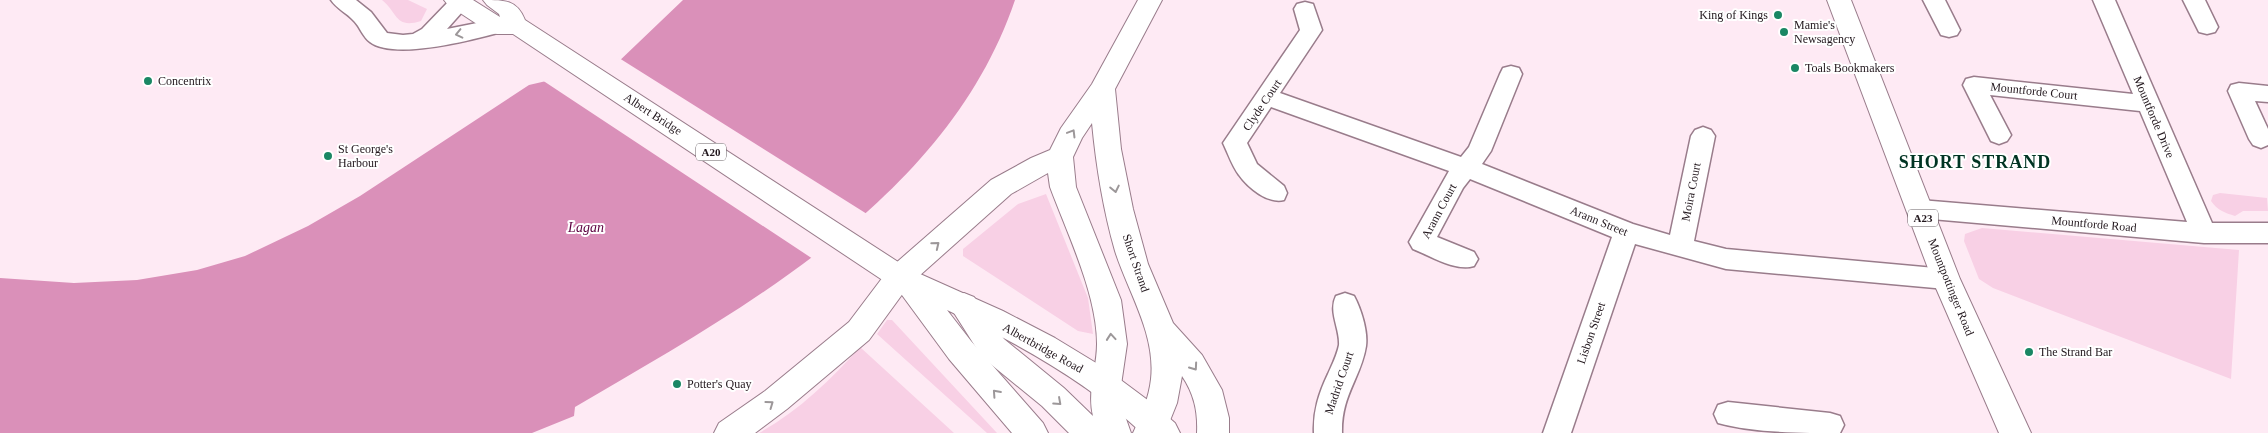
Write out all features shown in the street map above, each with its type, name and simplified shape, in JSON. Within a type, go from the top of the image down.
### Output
[{"type":"main road","points":[[964,305],[993,348],[1093,432],[1108,413],[1106,385],[1112,344],[1106,300],[1063,187],[1060,157],[1070,135],[1102,88],[1150,0]]},
{"type":"main road","name":"Mountpottinger Road","points":[[1839,0],[1946,279],[2015,433]]},
{"type":"main road","name":"A20","points":[[458,1],[506,12]]},
{"type":"main road","name":"Albert Bridge","points":[[506,12],[561,55],[845,240]]},
{"type":"main road","name":"Short Strand","points":[[1102,88],[1106,143],[1129,250],[1161,331],[1167,371],[1155,430]]},
{"type":"main road","points":[[730,433],[776,400],[859,331],[904,280],[1001,187],[1040,165],[1060,157]]},
{"type":"main road","name":"Albertbridge Road","points":[[845,240],[904,280],[964,305],[1050,350],[1106,385],[1155,430]]},
{"type":"main road","name":"Albertbridge Road","points":[[904,280],[966,357],[1032,433]]},
{"type":"main road","points":[[1161,331],[1185,355],[1199,374],[1214,409],[1214,433]]},
{"type":"street","points":[[342,0],[364,18],[369,28],[382,39],[404,43],[449,37],[506,12]]},
{"type":"street","points":[[1934,0],[1949,30]]},
{"type":"street","name":"Mountforde Drive","points":[[2104,0],[2204,233]]},
{"type":"street","points":[[2194,0],[2207,27]]},
{"type":"street","points":[[420,40],[430,34],[458,1]]},
{"type":"street","name":"Clyde Court","points":[[1275,194],[1248,170],[1236,143],[1311,30],[1305,9]]},
{"type":"street","points":[[1467,168],[1479,151],[1511,74]]},
{"type":"street","name":"Mountforde Court","points":[[1999,135],[1974,85],[2148,104]]},
{"type":"street","points":[[2261,139],[2239,91],[2268,94]]},
{"type":"street","name":"Arann Street","points":[[1268,97],[1467,168],[1626,232],[1680,248],[1726,259],[1946,279]]},
{"type":"street","name":"Moira Court","points":[[1680,248],[1703,136]]},
{"type":"street","name":"Arann Court","points":[[1465,259],[1422,242],[1454,182],[1467,168]]},
{"type":"street","name":"Mountforde Road","points":[[1920,209],[2204,233],[2268,233]]},
{"type":"street","name":"Lisbon Street","points":[[1557,433],[1626,232]]},
{"type":"street","name":"Madrid Court","points":[[1328,433],[1326,419],[1331,398],[1353,344],[1345,304]]},
{"type":"street","points":[[1728,414],[1780,427],[1830,425]]},
{"type":"shaded area","points":[[382,0],[408,0],[427,9],[421,21],[406,23],[401,21]]},
{"type":"shaded area","points":[[2220,193],[2267,198],[2268,211],[2243,211],[2235,216],[2228,214],[2211,201],[2213,195]]},
{"type":"shaded area","points":[[1046,194],[1088,298],[1093,334],[1078,331],[963,256],[963,249],[1018,204]]},
{"type":"shaded area","points":[[1982,228],[2239,250],[2231,379],[1993,288],[1979,279],[1964,241],[1965,234]]},
{"type":"shaded area","points":[[887,320],[892,320],[997,433],[987,433],[877,334]]},
{"type":"shaded area","points":[[860,347],[954,433],[759,433],[787,415],[813,394]]},
{"type":"water","name":"Lagan","points":[[683,0],[1015,0],[984,70],[942,133],[891,190],[833,241],[771,287],[706,329],[575,407],[574,416],[532,433],[0,433],[0,278],[74,283],[137,280],[197,270],[245,256],[308,226],[360,196],[529,85],[615,65]]},
{"type":"pier","points":[[619,58],[867,214],[813,259],[542,80],[613,63]]},
{"type":"place","name":"King of Kings","points":[[1778,15]]},
{"type":"place","name":"Mamie's Newsagency","points":[[1784,32]]},
{"type":"place","name":"Toals Bookmakers","points":[[1795,68]]},
{"type":"place","name":"Concentrix","points":[[148,81]]},
{"type":"place","name":"St George's Harbour","points":[[328,156]]},
{"type":"place","name":"The Strand Bar","points":[[2029,352]]},
{"type":"place","name":"Potter's Quay","points":[[677,384]]},
{"type":"district","name":"SHORT STRAND","points":[[1975,162]]}]
